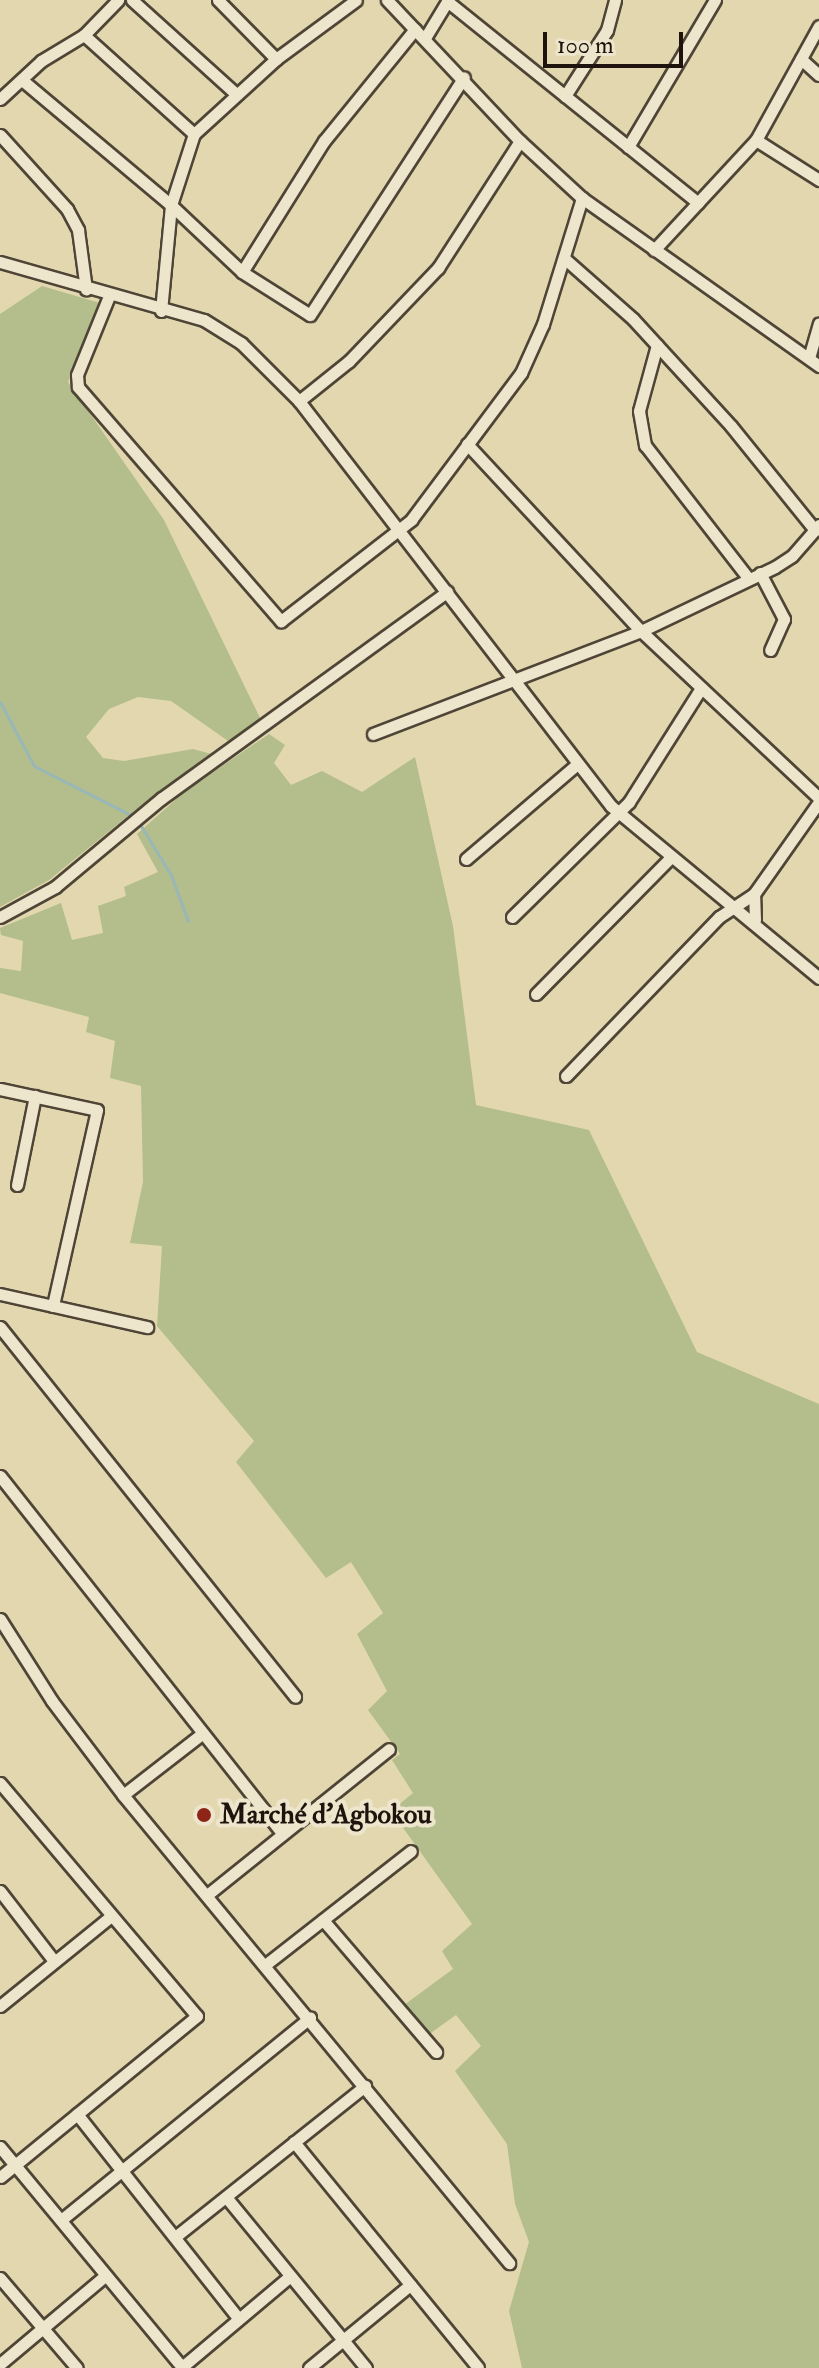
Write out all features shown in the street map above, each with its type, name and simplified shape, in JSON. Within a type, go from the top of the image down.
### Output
[{"type":"street","points":[[0,99],[84,35],[118,0]]},
{"type":"street","points":[[132,0],[236,94]]},
{"type":"street","points":[[218,0],[276,59]]},
{"type":"street","points":[[161,311],[171,205],[194,134],[276,59],[356,0]]},
{"type":"street","points":[[387,0],[464,77],[520,141],[582,198],[819,366]]},
{"type":"street","points":[[425,38],[448,0],[698,203]]},
{"type":"street","points":[[565,96],[607,30],[615,0]]},
{"type":"street","points":[[628,147],[715,0]]},
{"type":"street","points":[[654,250],[756,140],[819,26]]},
{"type":"street","points":[[242,272],[324,141],[415,29]]},
{"type":"street","points":[[84,35],[194,134]]},
{"type":"street","points":[[801,59],[819,75]]},
{"type":"street","points":[[22,80],[171,205],[242,272],[310,315],[464,77]]},
{"type":"street","points":[[0,135],[67,209],[78,230],[86,289]]},
{"type":"street","points":[[756,140],[819,180]]},
{"type":"street","points":[[299,401],[349,361],[438,268],[520,141]]},
{"type":"street","points":[[109,296],[77,375],[78,387],[281,621],[400,531],[521,373],[564,258],[582,198]]},
{"type":"street","points":[[373,734],[641,631],[792,556],[817,528],[657,345],[564,258]]},
{"type":"street","points":[[0,262],[219,328],[299,401],[517,680],[576,765],[618,814],[718,896],[755,920],[819,978]]},
{"type":"street","points":[[809,358],[819,323]]},
{"type":"street","points":[[657,345],[639,411],[645,445],[754,576],[784,619],[770,650]]},
{"type":"street","points":[[467,444],[641,631],[819,800],[754,894],[719,917],[566,1076]]},
{"type":"street","points":[[0,917],[55,887],[142,815],[447,592]]},
{"type":"street","points":[[512,917],[618,814],[701,688]]},
{"type":"street","points":[[466,859],[576,765]]},
{"type":"street","points":[[536,994],[670,858]]},
{"type":"street","points":[[754,894],[755,920]]},
{"type":"street","points":[[718,896],[719,917]]},
{"type":"street","points":[[0,1089],[97,1110],[53,1306]]},
{"type":"street","points":[[17,1185],[35,1096]]},
{"type":"street","points":[[0,1294],[147,1327]]},
{"type":"street","points":[[0,1327],[295,1697]]},
{"type":"street","points":[[0,1476],[283,1834]]},
{"type":"street","points":[[0,1619],[52,1701],[123,1795],[509,2263]]},
{"type":"street","points":[[123,1795],[203,1733]]},
{"type":"street","points":[[207,1895],[389,1749]]},
{"type":"street","points":[[0,1783],[197,2016],[0,2177]]},
{"type":"street","points":[[265,1965],[411,1851]]},
{"type":"street","points":[[0,1891],[54,1961]]},
{"type":"street","points":[[0,2006],[111,1916]]},
{"type":"street","points":[[323,1920],[436,2052]]},
{"type":"street","points":[[61,2220],[310,2018]]},
{"type":"street","points":[[175,2237],[365,2086]]},
{"type":"street","points":[[77,2114],[239,2319]]},
{"type":"street","points":[[294,2142],[478,2368]]},
{"type":"street","points":[[0,2147],[182,2368],[290,2276]]},
{"type":"street","points":[[226,2197],[366,2368]]},
{"type":"street","points":[[0,2364],[106,2275]]},
{"type":"street","points":[[0,2278],[77,2368]]},
{"type":"street","points":[[309,2368],[410,2285]]},
{"type":"green space","points":[[42,286],[100,303],[68,382],[164,520],[261,720],[231,743],[171,701],[138,697],[109,709],[86,737],[103,758],[124,761],[193,749],[215,755],[139,807],[49,880],[0,907],[0,314]]},
{"type":"green space","points":[[269,734],[285,745],[274,763],[291,785],[322,771],[362,792],[415,757],[453,926],[476,1105],[589,1130],[697,1352],[819,1404],[819,2368],[522,2368],[509,2311],[529,2242],[515,2204],[507,2144],[455,2071],[481,2046],[456,2015],[428,2035],[404,2005],[453,1969],[442,1951],[472,1924],[391,1811],[413,1793],[392,1760],[400,1754],[368,1710],[387,1691],[357,1634],[383,1613],[351,1562],[326,1578],[236,1462],[254,1441],[157,1326],[162,1246],[130,1243],[143,1182],[141,1086],[110,1078],[115,1041],[86,1032],[89,1017],[0,993],[0,968],[21,971],[23,941],[1,935],[0,928],[61,903],[72,940],[103,933],[98,906],[126,896],[124,887],[158,872],[137,834],[184,792]]},
{"type":"waterway","points":[[0,702],[34,766],[133,816]]},
{"type":"waterway","points":[[138,821],[171,875],[188,921]]},
{"type":"place","name":"Marché d'Agbokou","points":[[204,1815]]}]
